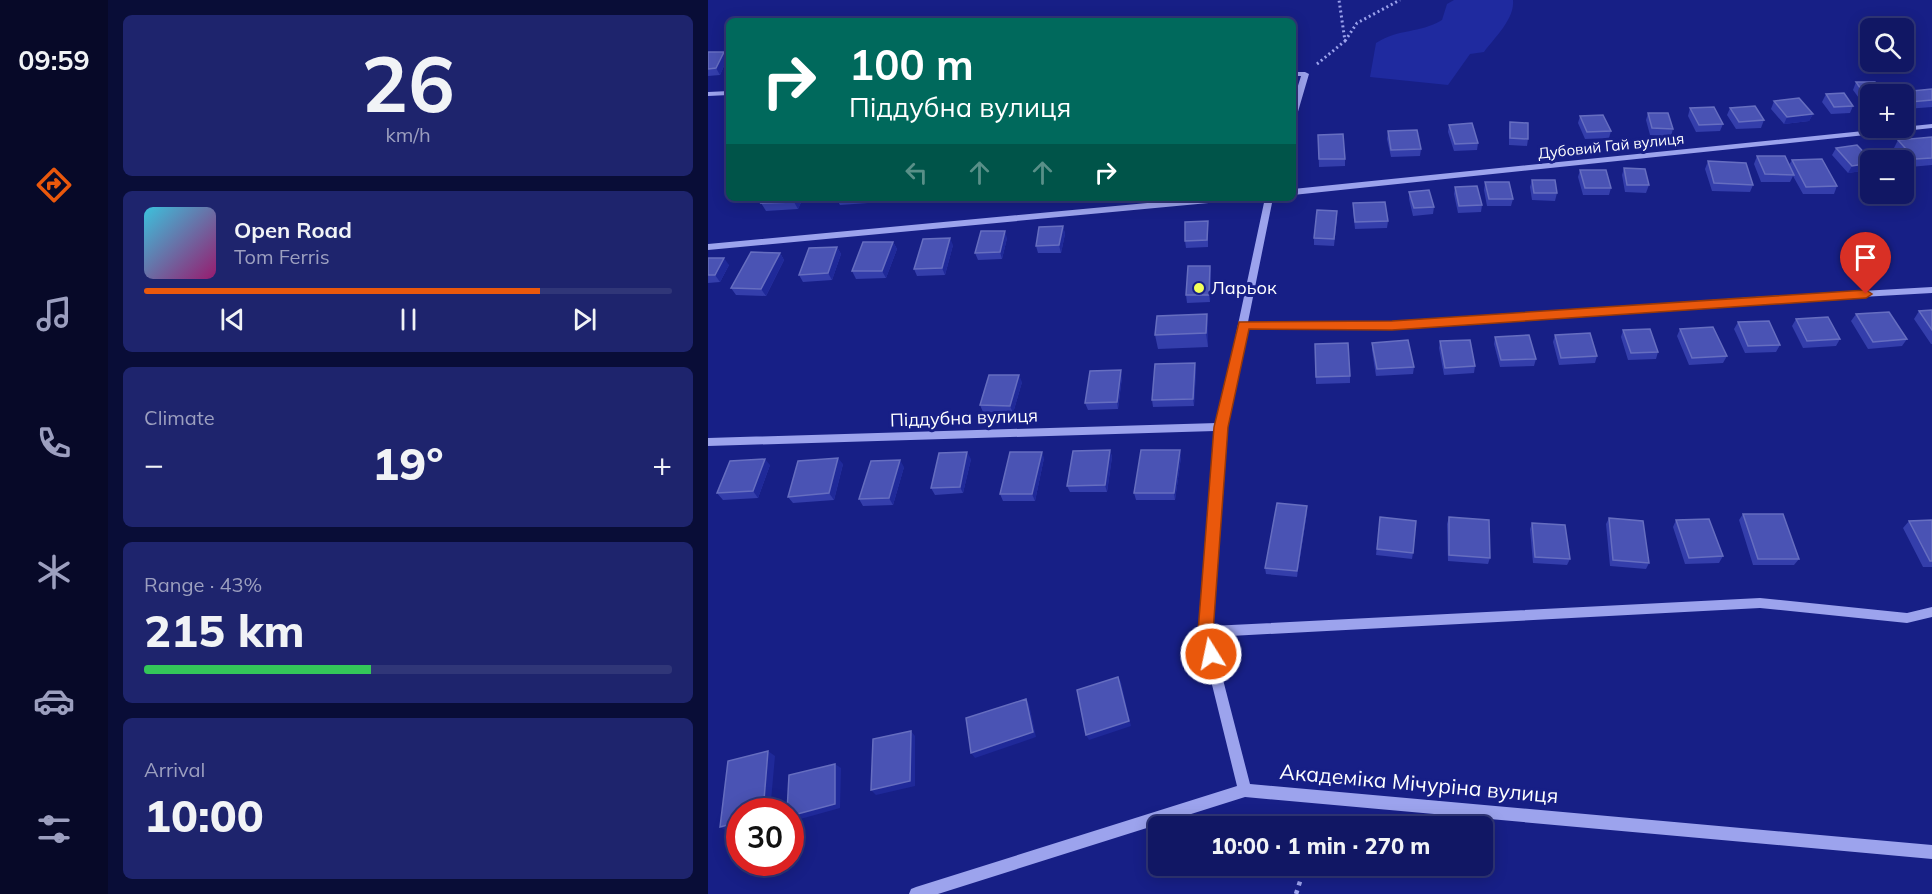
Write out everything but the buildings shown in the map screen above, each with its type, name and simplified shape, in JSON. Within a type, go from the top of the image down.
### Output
[{"type":"street","points":[[1296,74],[1305,74],[1296,105]]},
{"type":"street","points":[[708,94],[726,93]]},
{"type":"street","name":"Дубовий Гай вулиця","points":[[1296,192],[1932,126]]},
{"type":"street","points":[[708,247],[1198,201]]},
{"type":"street","points":[[1245,790],[1206,632],[1221,427],[1268,201]]},
{"type":"street","points":[[1243,325],[1392,325],[1932,290]]},
{"type":"street","name":"Піддубна вулиця","points":[[708,442],[1221,427]]},
{"type":"street","points":[[1206,632],[1760,603],[1907,618],[1932,612]]},
{"type":"street","name":"Академіка Мічуріна вулиця","points":[[916,894],[1245,790],[1932,852]]},
{"type":"path","points":[[1339,0],[1345,41]]},
{"type":"path","points":[[1305,74],[1345,41],[1357,23],[1400,0]]},
{"type":"path","points":[[1296,894],[1302,876]]},
{"type":"shaded area","points":[[1454,0],[1513,0],[1513,7],[1507,21],[1484,52],[1470,54],[1448,85],[1370,77],[1376,43],[1393,35],[1442,20],[1447,4]]},
{"type":"place","name":"Ларьок","points":[[1199,288]]},
{"type":"route","points":[[1211,654],[1206,632],[1221,427],[1243,325],[1392,325],[1866,294]]}]
